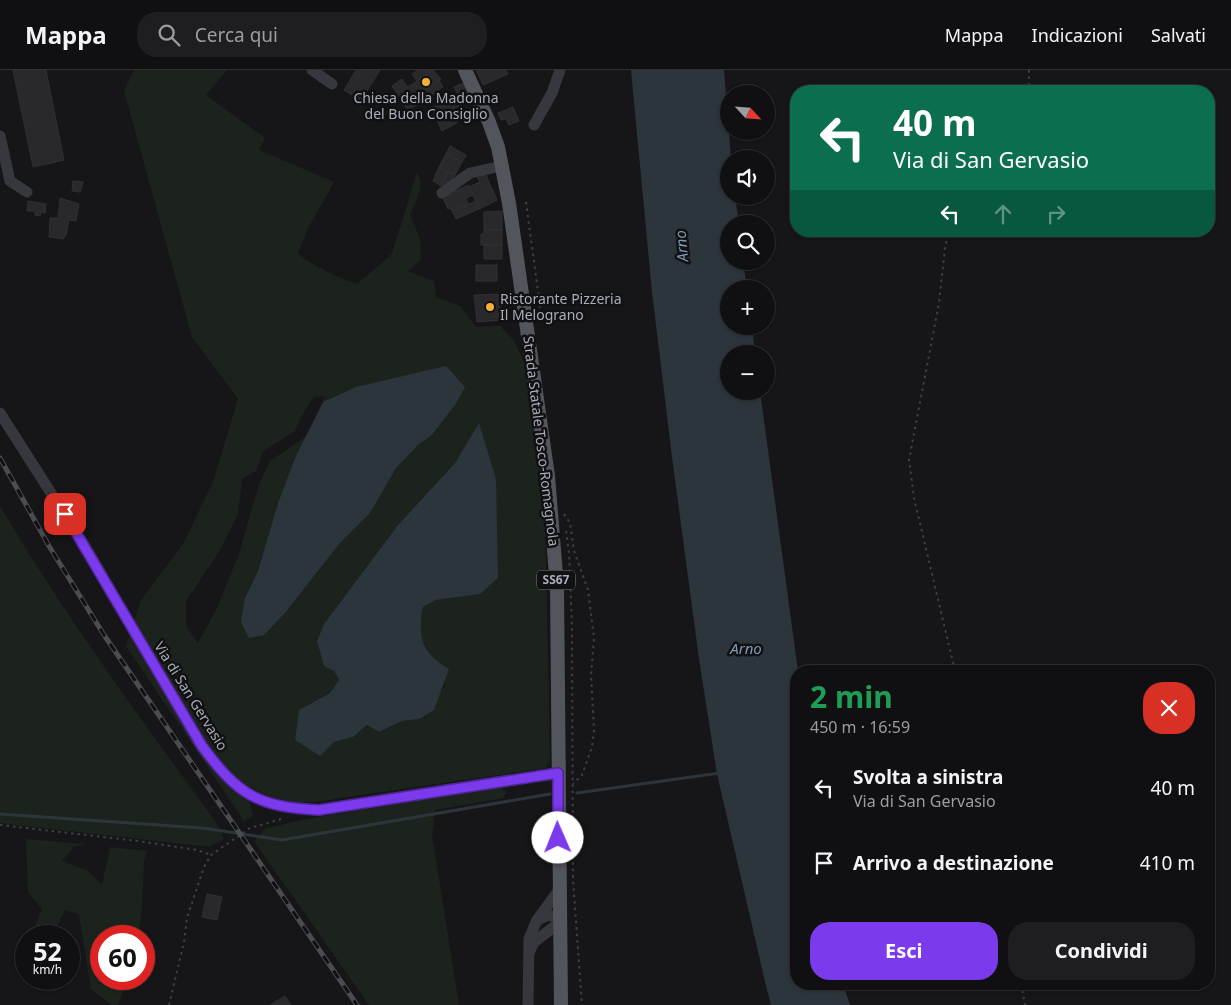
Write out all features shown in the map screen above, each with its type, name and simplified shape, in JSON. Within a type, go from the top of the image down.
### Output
[{"type":"main road","name":"Strada Statale Tosco-Romagnola","points":[[465,70],[493,130],[502,166],[548,476],[555,558],[561,1005]]},
{"type":"street","points":[[312,70],[332,84]]},
{"type":"street","points":[[534,125],[552,93],[560,70]]},
{"type":"street","points":[[0,136],[10,181],[27,192]]},
{"type":"street","points":[[442,193],[470,173],[502,166]]},
{"type":"street","name":"Via di San Gervasio","points":[[0,412],[86,548],[202,746],[218,767],[241,790],[285,808],[319,810],[558,773]]},
{"type":"street","points":[[528,1005],[529,939],[537,920],[559,890]]},
{"type":"street","points":[[528,955],[534,942],[560,923],[556,918],[548,915],[537,920]]},
{"type":"street","points":[[542,937],[554,943],[560,953]]},
{"type":"path","points":[[1029,70],[1029,85]]},
{"type":"path","points":[[526,202],[540,306],[539,316],[526,328]]},
{"type":"path","points":[[948,237],[939,303],[909,460],[914,498],[954,665]]},
{"type":"path","points":[[563,512],[570,523],[574,551],[588,590],[594,638],[591,675],[594,730],[592,747],[582,775],[572,785],[573,880],[582,1005]]},
{"type":"path","points":[[170,1005],[184,942],[187,918],[204,867],[212,854],[250,828],[290,817]]},
{"type":"path","points":[[0,826],[147,842],[212,854]]},
{"type":"path","points":[[1022,990],[1025,1005]]},
{"type":"shaded area","points":[[134,70],[227,70],[206,95],[265,138],[259,150],[334,182],[308,228],[298,254],[326,271],[357,284],[392,254],[417,172],[420,189],[410,215],[420,238],[421,259],[408,271],[434,281],[436,297],[460,306],[476,327],[500,326],[513,339],[526,365],[545,517],[550,762],[546,768],[311,802],[298,802],[273,797],[261,793],[236,778],[250,804],[253,816],[244,821],[126,646],[141,600],[183,544],[213,482],[238,399],[192,337],[124,91]],"holes":[[[356,387],[455,405],[432,435],[419,444],[395,468],[370,513],[340,543],[285,613],[264,635],[245,598],[258,571],[278,503],[295,458],[307,436],[270,461],[259,484],[239,554],[217,608],[198,643],[186,626],[186,601],[220,550],[238,514],[242,479],[256,471],[263,451],[295,431],[301,417],[314,397],[325,396],[323,402]],[[479,424],[480,594],[436,600],[423,607],[421,621],[421,642],[445,679],[444,687],[419,719],[402,721],[379,732],[368,725],[353,737],[334,742],[295,740],[299,710],[330,693],[339,680],[334,671],[324,666],[317,641],[324,624],[398,525],[455,463]]]},
{"type":"shaded area","points":[[0,506],[77,628],[217,824],[224,839],[209,847],[0,823]]},
{"type":"shaded area","points":[[501,787],[506,792],[504,798],[435,810],[432,835],[459,1005],[369,1005],[254,841],[267,828],[307,819]]},
{"type":"shaded area","points":[[26,839],[85,844],[74,847],[62,861],[88,871],[102,885],[110,847],[147,851],[144,861],[140,925],[90,925],[90,983],[79,914],[65,910],[58,925],[35,925],[42,909],[28,892]]},
{"type":"shaded area","points":[[92,990],[124,990],[118,1005],[112,1005]]},
{"type":"water","name":"Arno","points":[[631,70],[724,70],[725,85],[720,85],[720,140],[730,140],[730,150],[720,150],[720,205],[736,205],[738,215],[720,215],[720,270],[744,270],[746,280],[720,280],[720,335],[753,335],[754,345],[720,345],[720,400],[761,400],[797,665],[790,665],[790,990],[845,990],[850,1005],[771,1005],[717,774],[699,659],[652,292]]},
{"type":"water","points":[[446,366],[465,387],[455,405],[432,435],[419,444],[396,468],[370,513],[340,543],[285,613],[264,635],[249,638],[241,622],[245,598],[258,571],[278,503],[295,458],[323,402],[356,387]]},
{"type":"water","points":[[479,423],[496,479],[498,578],[480,594],[436,600],[423,607],[421,636],[424,644],[427,651],[433,657],[449,669],[434,710],[419,719],[402,721],[379,732],[367,725],[353,737],[334,742],[320,756],[295,740],[299,710],[330,693],[339,680],[334,671],[324,666],[317,641],[324,624],[398,525],[455,463]]},
{"type":"building","points":[[13,70],[46,70],[64,160],[33,167]]},
{"type":"building","points":[[356,70],[380,70],[361,101],[344,90]]},
{"type":"building","points":[[418,70],[433,70],[417,81],[412,74]]},
{"type":"building","name":"Chiesa della Madonna del Buon Consiglio","points":[[433,70],[441,79],[421,93],[414,83]]},
{"type":"building","points":[[476,70],[506,70],[508,74],[483,85]]},
{"type":"building","points":[[402,79],[407,87],[414,83],[425,100],[408,110],[392,86]]},
{"type":"building","points":[[439,80],[443,87],[425,100],[421,93]]},
{"type":"building","points":[[463,83],[472,101],[455,108],[451,98],[458,95],[454,87]]},
{"type":"building","points":[[451,98],[455,108],[445,113],[441,103]]},
{"type":"building","points":[[441,103],[451,126],[442,131],[431,108]]},
{"type":"building","points":[[513,107],[519,121],[509,125],[506,119],[501,120],[498,113]]},
{"type":"building","points":[[453,109],[457,123],[451,126],[445,113]]},
{"type":"building","points":[[450,146],[466,155],[462,162],[446,154]]},
{"type":"building","points":[[446,154],[462,162],[455,175],[439,167]]},
{"type":"building","points":[[439,167],[448,172],[441,186],[433,181]]},
{"type":"building","points":[[448,172],[455,175],[447,185],[441,186]]},
{"type":"building","points":[[485,173],[497,200],[479,209],[469,187],[480,182],[476,175]]},
{"type":"building","points":[[73,181],[83,182],[80,192],[72,191]]},
{"type":"building","points":[[469,185],[473,195],[466,198],[468,204],[452,211],[451,208],[448,209],[442,196]]},
{"type":"building","points":[[60,198],[79,204],[76,221],[69,220],[66,235],[63,239],[49,237],[50,218],[58,218]]},
{"type":"building","points":[[28,201],[46,204],[45,213],[41,212],[40,216],[35,215],[35,211],[27,211]]},
{"type":"building","points":[[476,201],[479,209],[456,219],[452,211]]},
{"type":"building","points":[[502,211],[502,230],[484,230],[484,212]]},
{"type":"building","points":[[484,230],[502,230],[502,245],[481,245],[481,234],[484,234]]},
{"type":"building","points":[[484,245],[502,245],[502,259],[484,259]]},
{"type":"building","points":[[476,265],[497,265],[497,281],[476,281]]},
{"type":"building","points":[[501,294],[502,320],[477,322],[474,295]]},
{"type":"building","points":[[207,894],[222,897],[217,920],[202,917]]},
{"type":"building","points":[[285,996],[291,1005],[270,1005]]},
{"type":"waterway","points":[[577,793],[720,773]]},
{"type":"waterway","points":[[0,814],[202,828],[282,840],[550,794]]},
{"type":"railway","points":[[0,458],[49,546],[104,635],[357,1005]]},
{"type":"place","name":"Chiesa della Madonna del Buon Consiglio","points":[[426,82]]},
{"type":"place","name":"Ristorante Pizzeria Il Melograno","points":[[490,307]]},
{"type":"route","points":[[65,514],[202,746],[232,782],[250,796],[285,808],[319,810],[393,797],[558,773],[558,838]]}]
